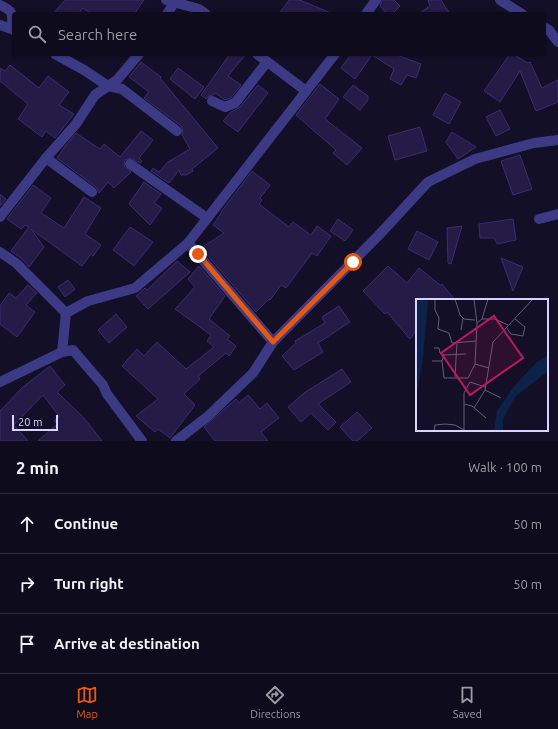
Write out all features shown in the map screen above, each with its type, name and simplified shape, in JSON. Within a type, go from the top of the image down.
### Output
[{"type":"street","points":[[367,12],[376,0]]},
{"type":"street","points":[[500,0],[519,12]]},
{"type":"street","points":[[168,12],[170,2],[199,9],[203,12]]},
{"type":"street","points":[[0,5],[10,10],[12,21]]},
{"type":"street","points":[[0,25],[12,30]]},
{"type":"street","points":[[546,28],[558,42]]},
{"type":"street","points":[[59,56],[84,70],[108,86],[122,89],[176,131]]},
{"type":"street","points":[[0,217],[46,158],[76,124],[95,95],[117,80],[137,56]]},
{"type":"street","points":[[260,56],[306,91]]},
{"type":"street","points":[[66,313],[88,301],[135,288],[188,243],[333,56]]},
{"type":"street","points":[[212,101],[225,107],[235,103],[267,62]]},
{"type":"street","points":[[176,441],[207,417],[253,373],[273,342],[374,240],[428,182],[475,159],[534,143],[558,140]]},
{"type":"street","points":[[46,158],[92,192]]},
{"type":"street","points":[[130,164],[206,218]]},
{"type":"street","points":[[538,219],[558,214]]},
{"type":"street","points":[[188,243],[273,342]]},
{"type":"street","points":[[0,252],[16,263],[66,313]]},
{"type":"street","points":[[62,352],[66,313]]},
{"type":"street","points":[[0,382],[62,352],[73,350],[103,386],[107,394],[142,441]]},
{"type":"building","points":[[65,0],[144,0],[135,12],[89,12],[83,8],[80,12],[55,12]]},
{"type":"building","points":[[289,0],[300,0],[328,12],[280,12]]},
{"type":"building","points":[[382,0],[394,0],[400,6],[394,12],[385,12],[380,6]]},
{"type":"building","points":[[428,0],[441,0],[449,12],[421,12],[430,6]]},
{"type":"building","points":[[229,56],[244,56],[228,76],[241,85],[231,98],[225,100],[215,93],[206,99],[201,95]]},
{"type":"building","points":[[350,56],[371,56],[355,79],[341,68]]},
{"type":"building","points":[[374,56],[399,56],[421,64],[416,78],[407,75],[401,85],[390,79],[394,69]]},
{"type":"building","points":[[509,56],[517,56],[527,63],[530,62],[542,88],[558,80],[558,102],[536,111],[520,71],[500,102],[484,91]]},
{"type":"building","points":[[141,62],[161,77],[160,78],[218,148],[192,169],[193,171],[186,175],[181,175],[179,170],[169,183],[151,171],[153,168],[159,172],[168,162],[190,149],[182,135],[183,131],[181,126],[144,98],[149,92],[129,77]]},
{"type":"building","points":[[10,65],[39,88],[48,76],[69,92],[59,105],[74,114],[55,138],[46,131],[42,137],[18,119],[28,104],[0,81],[0,68],[5,71]]},
{"type":"building","points":[[178,68],[204,87],[195,99],[170,79]]},
{"type":"building","points":[[320,84],[339,99],[325,119],[362,148],[347,165],[333,153],[336,150],[296,115]]},
{"type":"building","points":[[258,85],[268,93],[238,132],[223,121],[231,112],[240,107]]},
{"type":"building","points":[[353,85],[368,96],[368,100],[360,110],[343,97]]},
{"type":"building","points":[[445,93],[461,102],[449,124],[433,115]]},
{"type":"building","points":[[500,110],[510,129],[496,136],[486,117]]},
{"type":"building","points":[[420,127],[427,151],[395,160],[388,136]]},
{"type":"building","points":[[141,131],[153,140],[139,158],[142,161],[140,163],[131,158],[125,160],[124,166],[131,172],[114,188],[108,182],[99,193],[96,187],[57,158],[76,133],[100,149],[104,144],[120,157]]},
{"type":"building","points":[[452,132],[476,147],[458,159],[446,142]]},
{"type":"building","points":[[520,155],[532,189],[513,195],[501,161]]},
{"type":"building","points":[[252,171],[270,185],[260,198],[262,200],[259,204],[289,227],[293,222],[311,235],[317,226],[331,236],[317,256],[312,253],[286,288],[281,285],[270,300],[269,299],[256,312],[201,248],[224,233],[213,225]]},
{"type":"building","points":[[144,182],[161,194],[154,203],[162,208],[150,225],[129,204]]},
{"type":"building","points":[[33,185],[51,198],[41,213],[64,228],[84,197],[101,208],[85,234],[101,245],[93,256],[91,254],[82,266],[31,229],[44,247],[29,267],[21,258],[11,251],[29,227],[25,225],[21,229],[7,219]]},
{"type":"building","points":[[0,194],[6,199],[0,206]]},
{"type":"building","points":[[338,219],[353,230],[345,241],[330,231]]},
{"type":"building","points":[[513,219],[516,240],[497,244],[494,238],[480,238],[479,224]]},
{"type":"building","points":[[462,226],[451,264],[448,263],[447,228]]},
{"type":"building","points":[[130,227],[153,242],[134,266],[113,250]]},
{"type":"building","points":[[417,231],[438,242],[429,260],[408,249]]},
{"type":"building","points":[[501,258],[523,267],[513,291]]},
{"type":"building","points":[[177,261],[190,272],[148,309],[136,296],[145,288],[147,290]]},
{"type":"building","points":[[199,266],[225,296],[209,319],[230,336],[227,339],[236,346],[229,356],[226,353],[198,376],[200,379],[184,394],[195,405],[170,438],[158,429],[155,432],[136,416],[158,399],[122,366],[137,349],[144,356],[157,342],[186,369],[214,347],[207,341],[211,335],[175,309],[195,287],[188,279]]},
{"type":"building","points":[[388,266],[407,283],[419,268],[440,285],[442,284],[454,299],[416,299],[416,330],[410,339],[387,312],[385,314],[363,291]]},
{"type":"building","points":[[68,280],[75,289],[65,297],[58,287]]},
{"type":"building","points":[[28,285],[37,293],[26,305],[35,312],[17,337],[0,324],[0,306],[9,293],[16,298]]},
{"type":"building","points":[[339,306],[350,322],[318,343],[323,352],[294,370],[282,356],[296,343],[295,341],[325,323],[322,317]]},
{"type":"building","points":[[116,314],[127,327],[109,343],[98,330]]},
{"type":"building","points":[[50,366],[65,385],[57,392],[83,417],[102,441],[38,441],[57,424],[54,421],[59,416],[43,395],[14,425],[28,441],[0,441],[0,411],[23,387]]},
{"type":"building","points":[[342,369],[351,382],[318,404],[336,422],[328,430],[311,413],[301,422],[288,407],[304,393]]},
{"type":"building","points":[[248,395],[260,409],[267,403],[279,418],[261,432],[268,441],[215,441],[204,427],[236,399],[239,403]]},
{"type":"building","points":[[357,412],[372,428],[357,441],[353,441],[340,427]]},
{"type":"route","points":[[198,254],[273,342],[353,262]]}]
